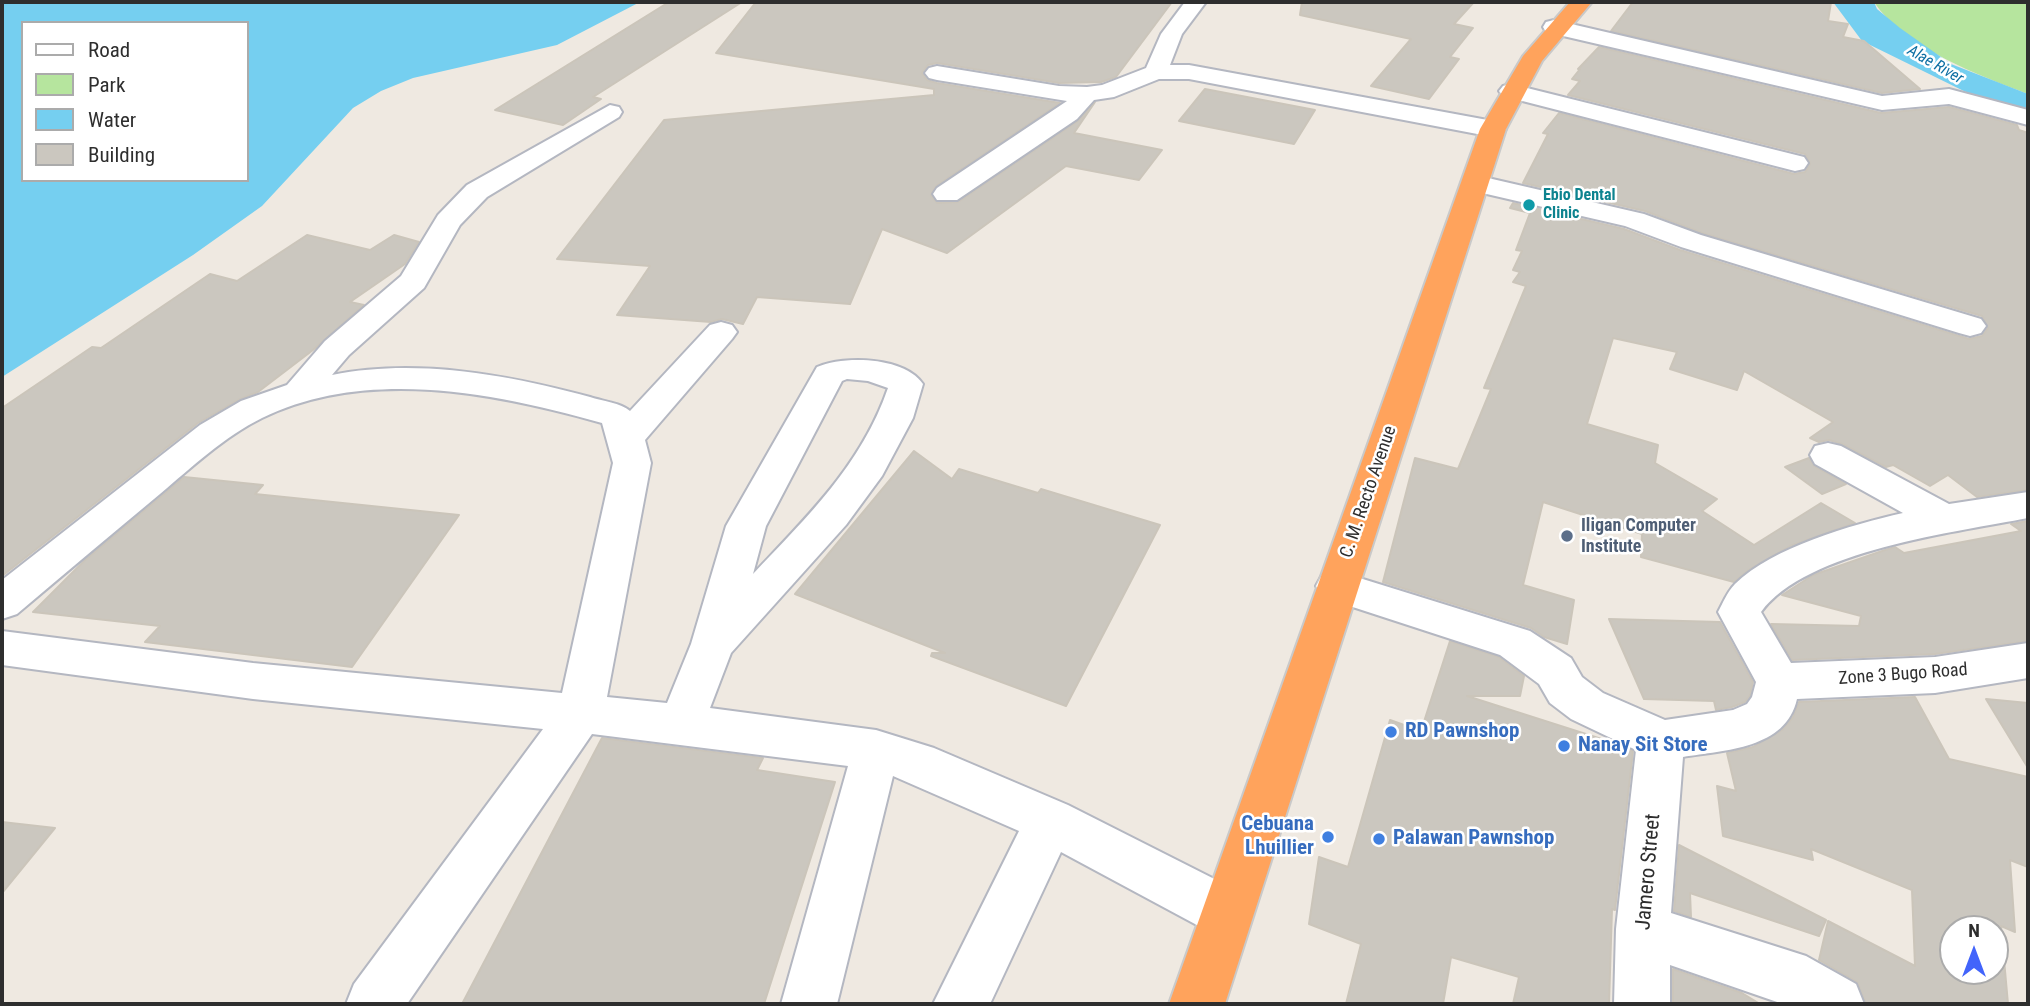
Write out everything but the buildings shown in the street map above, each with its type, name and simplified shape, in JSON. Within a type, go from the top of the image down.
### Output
[{"type":"highway","name":"C. M. Recto Avenue","points":[[1197,1004],[1493,129],[1511,91],[1554,27],[1582,2]]},
{"type":"street","points":[[1156,72],[1162,48],[1175,25],[1196,2]]},
{"type":"street","points":[[1554,27],[1882,103],[1904,103],[1937,96],[1966,99],[2028,118]]},
{"type":"street","points":[[937,73],[1059,93],[1087,94],[1117,89],[1156,72],[1189,72],[1493,129]]},
{"type":"street","points":[[1511,91],[1795,163]]},
{"type":"street","points":[[947,194],[1068,114],[1087,94]]},
{"type":"street","points":[[300,392],[337,348],[413,281],[448,220],[477,191],[610,112]]},
{"type":"street","points":[[1475,183],[1634,220],[1727,253],[1970,326]]},
{"type":"street","points":[[626,438],[721,332]]},
{"type":"street","points":[[681,724],[713,644],[746,526],[829,373],[844,369],[893,376],[906,384],[895,418],[869,467],[832,515],[713,644]]},
{"type":"street","points":[[2,603],[182,457],[251,410],[300,392],[367,381],[438,379],[550,396],[616,416],[626,438],[632,463],[582,713],[374,1004]]},
{"type":"street","points":[[1828,455],[1946,520]]},
{"type":"street","points":[[1337,586],[1515,643],[1555,671],[1566,690],[1587,706],[1626,721],[1661,740],[1738,729],[1763,718],[1774,703],[1778,681],[1744,626],[1739,612],[1742,603],[1770,579],[1863,539],[2028,505]]},
{"type":"street","points":[[2,648],[253,681],[582,713],[876,750],[934,769],[1050,821],[1227,913]]},
{"type":"street","name":"Zone 3 Bugo Road","points":[[1778,681],[1880,679],[1996,668],[2028,662]]},
{"type":"street","name":"Jamero Street","points":[[1642,1004],[1643,929],[1661,740]]},
{"type":"street","points":[[809,1004],[876,750]]},
{"type":"street","points":[[961,1004],[1050,821]]},
{"type":"street","points":[[1643,929],[1735,962],[1786,975],[1836,1004]]},
{"type":"green space","points":[[1874,2],[2028,2],[2028,94],[1965,69],[1923,46],[1887,18]]},
{"type":"water","points":[[2,2],[640,2],[557,45],[413,78],[381,91],[353,108],[262,206],[193,255],[2,377]]},
{"type":"water","name":"Alae River","points":[[1833,2],[1874,2],[1877,9],[1900,28],[1951,64],[2028,94],[2028,113],[1978,98],[1862,41]]},
{"type":"place","name":"Ebio Dental Clinic","points":[[1529,205]]},
{"type":"place","name":"Iligan Computer Institute","points":[[1567,536]]},
{"type":"place","name":"RD Pawnshop","points":[[1391,732]]},
{"type":"place","name":"Nanay Sit Store","points":[[1564,746]]},
{"type":"place","name":"Cebuana Lhuillier","points":[[1328,837]]},
{"type":"place","name":"Palawan Pawnshop","points":[[1379,839]]}]
